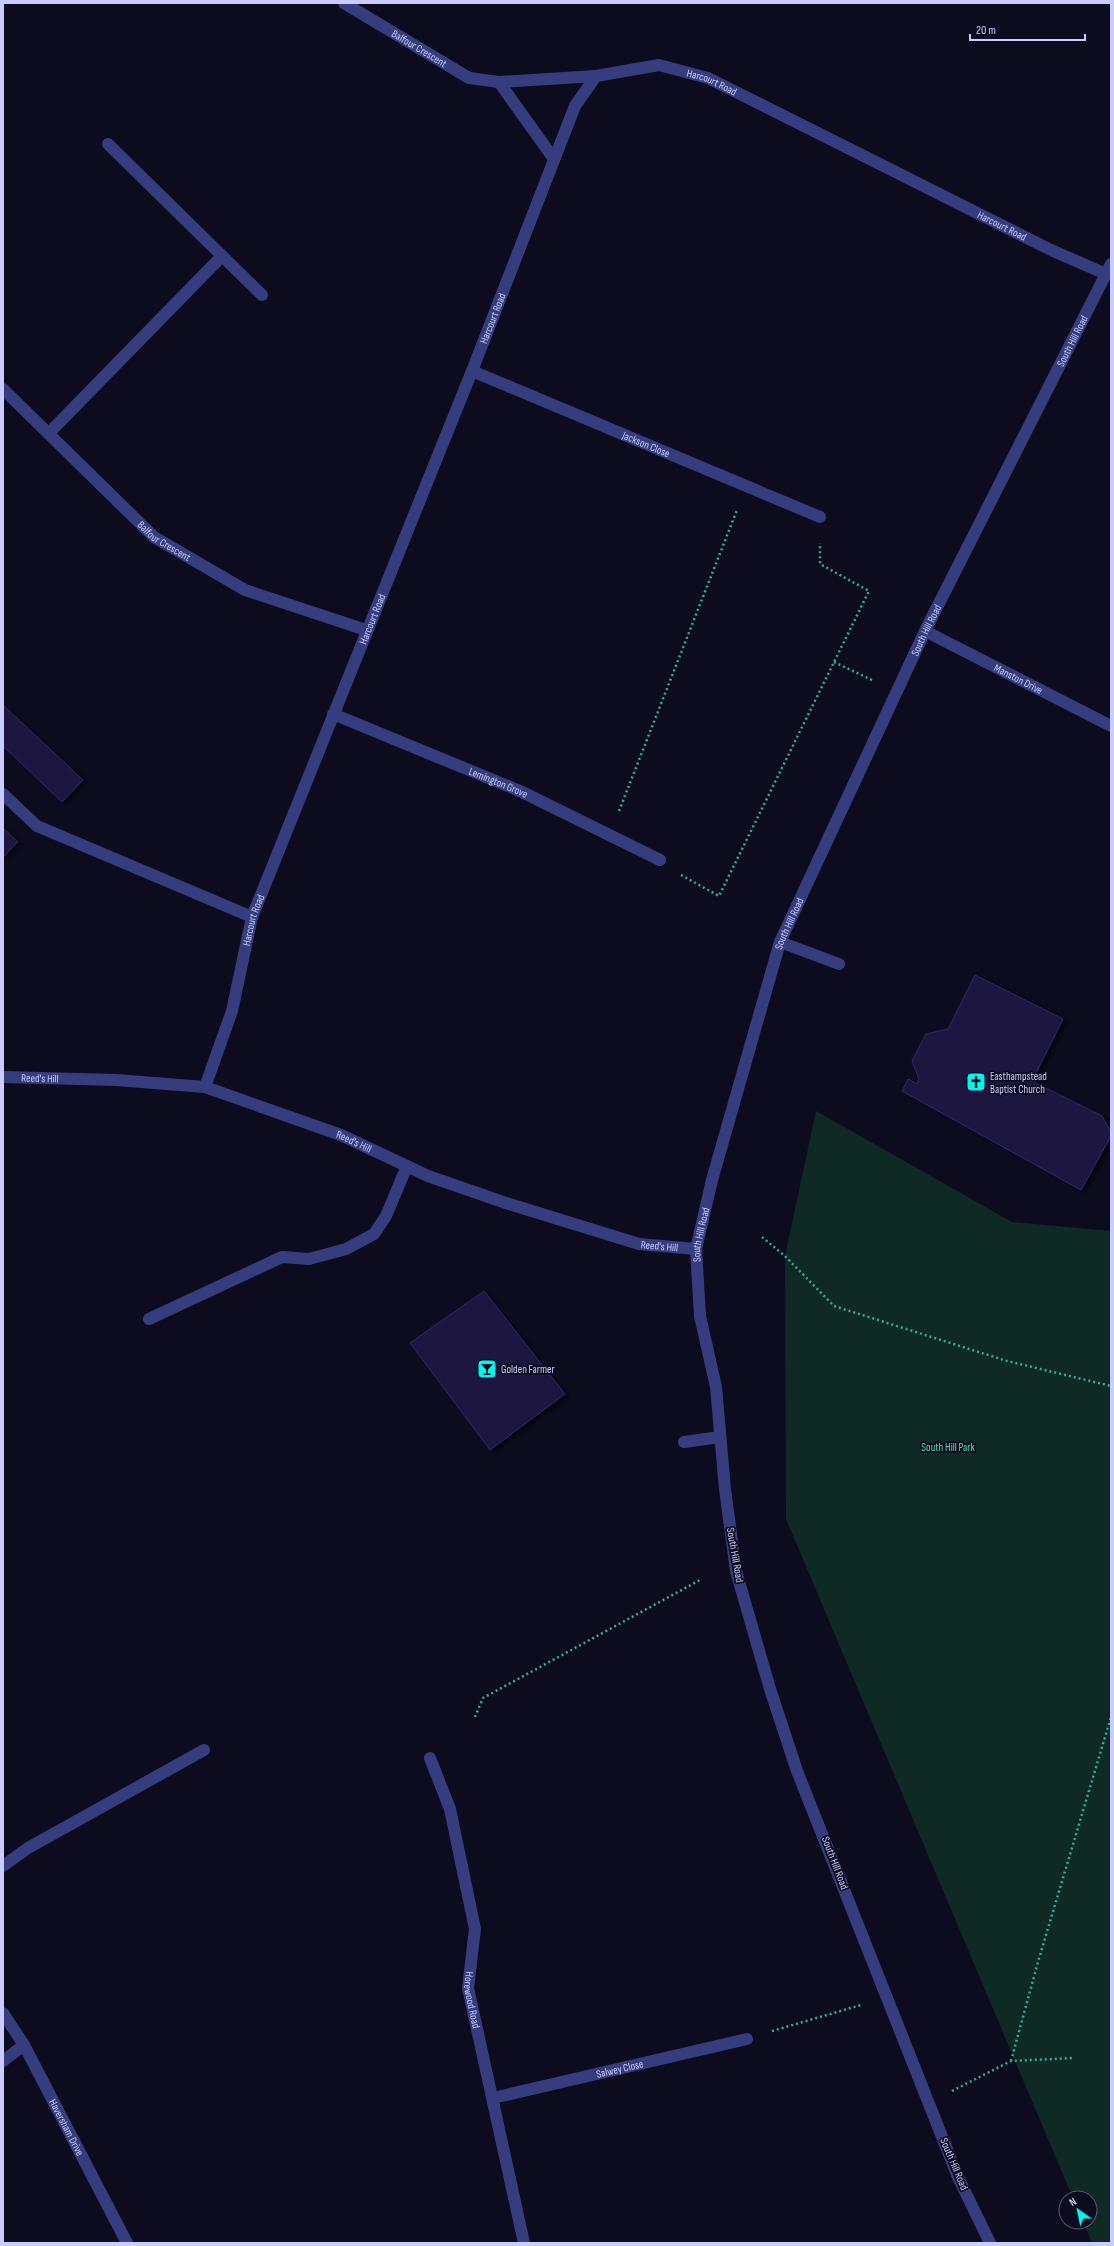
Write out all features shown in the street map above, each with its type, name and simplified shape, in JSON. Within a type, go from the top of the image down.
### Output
[{"type":"street","name":"Balfour Crescent","points":[[344,3],[469,78],[499,82],[596,76]]},
{"type":"street","name":"Harcourt Road","points":[[205,1087],[232,1011],[252,917],[366,630],[472,371],[575,106],[596,76],[659,66],[708,78],[1051,250],[1108,269]]},
{"type":"street","points":[[499,82],[554,159]]},
{"type":"street","points":[[108,144],[262,295]]},
{"type":"street","points":[[49,433],[222,256]]},
{"type":"street","name":"South Hill Road","points":[[990,2243],[958,2177],[928,2103],[797,1771],[770,1689],[736,1571],[724,1489],[716,1387],[700,1316],[696,1249],[712,1180],[780,942],[925,631],[1108,269]]},
{"type":"street","name":"Jackson Close","points":[[472,371],[820,517]]},
{"type":"street","name":"Balfour Crescent","points":[[3,389],[154,537],[245,590],[366,630]]},
{"type":"street","name":"Manston Drive","points":[[925,631],[1111,726]]},
{"type":"street","name":"Lemington Grove","points":[[333,714],[520,791],[660,860]]},
{"type":"street","points":[[3,794],[37,826],[252,917]]},
{"type":"street","points":[[780,942],[839,964]]},
{"type":"street","name":"Reed's Hill","points":[[3,1077],[116,1080],[205,1087],[341,1135],[428,1176],[506,1203],[639,1244],[696,1249]]},
{"type":"street","points":[[149,1319],[282,1257],[316,1257],[346,1249],[374,1234],[386,1216],[407,1166]]},
{"type":"street","points":[[684,1442],[720,1437]]},
{"type":"street","points":[[3,1866],[28,1848],[204,1750]]},
{"type":"street","name":"Horewood Road","points":[[430,1758],[450,1808],[474,1929],[468,1988],[524,2243]]},
{"type":"street","name":"Haversham Drive","points":[[3,2013],[24,2045],[127,2243]]},
{"type":"street","name":"Salwey Close","points":[[493,2098],[747,2039]]},
{"type":"street","points":[[3,2060],[24,2045]]},
{"type":"path","points":[[609,835],[747,486]]},
{"type":"path","points":[[660,860],[684,877],[719,896],[869,591],[820,564],[820,517]]},
{"type":"path","points":[[834,662],[897,692]]},
{"type":"path","points":[[762,1237],[785,1256],[834,1306],[1007,1361],[1111,1386]]},
{"type":"path","points":[[475,1717],[484,1698],[700,1580]]},
{"type":"path","points":[[1011,2061],[1038,1962],[1111,1717]]},
{"type":"path","points":[[747,2039],[887,1998]]},
{"type":"path","points":[[928,2103],[1011,2061],[1074,2058]]},
{"type":"green space","name":"South Hill Park","points":[[816,1111],[1012,1222],[1111,1231],[1111,2243],[1092,2243],[1086,2230],[1098,2230],[1098,2190],[1070,2190],[786,1519],[785,1256]]},
{"type":"building","points":[[3,705],[83,780],[62,802],[3,746]]},
{"type":"building","points":[[3,828],[18,842],[3,857]]},
{"type":"building","name":"Easthampstead Baptist Church","points":[[975,975],[1063,1019],[1032,1081],[1102,1116],[1111,1132],[1111,1136],[1081,1190],[902,1091],[908,1079],[917,1084],[919,1079],[912,1061],[926,1034],[948,1029]]},
{"type":"building","name":"Golden Farmer","points":[[484,1291],[565,1394],[490,1450],[410,1343]]},
{"type":"place","name":"Easthampstead Baptist Church","points":[[976,1082]]},
{"type":"place","name":"Golden Farmer","points":[[487,1369]]}]
